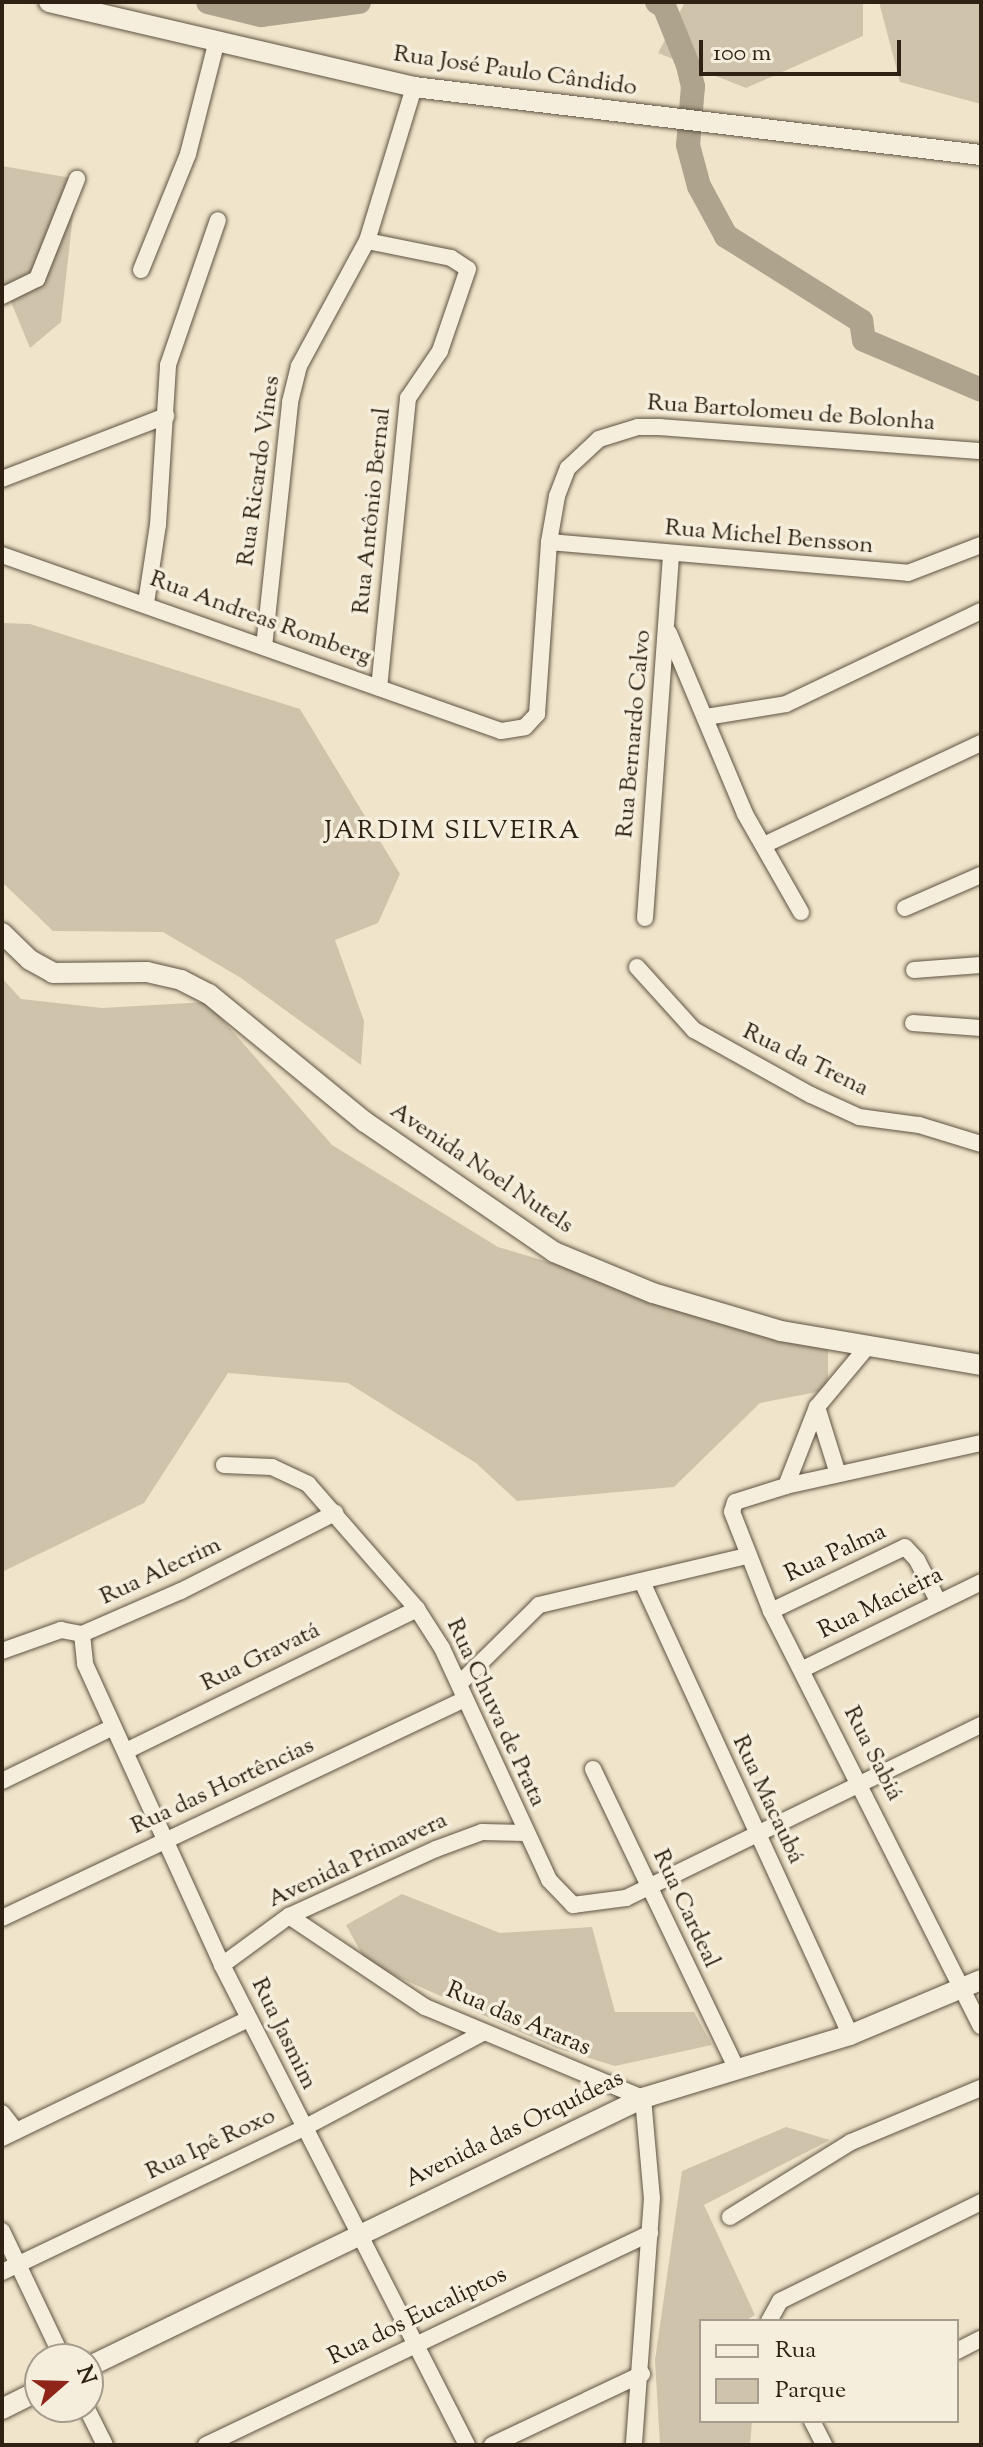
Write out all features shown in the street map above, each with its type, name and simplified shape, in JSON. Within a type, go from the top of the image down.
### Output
[{"type":"street","name":"Rua José Paulo Cândido","points":[[49,2],[216,44],[414,87],[981,155]]},
{"type":"street","points":[[141,270],[188,154],[216,44]]},
{"type":"street","name":"Rua Ricardo Vines","points":[[264,647],[290,402],[299,366],[367,241],[414,87]]},
{"type":"street","points":[[2,296],[37,279],[77,179]]},
{"type":"street","points":[[146,603],[174,339],[218,220]]},
{"type":"street","name":"Rua Antônio Bernal","points":[[367,241],[451,258],[468,269],[440,351],[408,398],[379,688]]},
{"type":"street","points":[[2,479],[166,416]]},
{"type":"street","name":"Rua Bartolomeu de Bolonha","points":[[501,731],[525,727],[537,714],[549,542],[568,468],[583,451],[622,430],[660,427],[981,451]]},
{"type":"street","name":"Rua Michel Bensson","points":[[549,542],[908,573],[981,545]]},
{"type":"street","name":"Rua Bernardo Calvo","points":[[645,918],[668,631],[671,554]]},
{"type":"street","name":"Rua Andreas Romberg","points":[[2,555],[146,603],[501,731]]},
{"type":"street","points":[[706,717],[786,704],[981,611]]},
{"type":"street","points":[[668,631],[745,814],[766,844],[801,912]]},
{"type":"street","points":[[766,844],[981,743]]},
{"type":"street","points":[[905,908],[981,875]]},
{"type":"street","name":"Avenida Noel Nutels","points":[[2,933],[30,960],[53,973],[147,972],[181,980],[209,994],[365,1122],[554,1252],[698,1307],[781,1331],[981,1365]]},
{"type":"street","points":[[914,970],[981,965]]},
{"type":"street","name":"Rua da Trena","points":[[637,967],[694,1030],[811,1095],[859,1117],[919,1125],[981,1144]]},
{"type":"street","points":[[913,1023],[981,1028]]},
{"type":"street","points":[[786,1486],[817,1407],[868,1346]]},
{"type":"street","points":[[817,1407],[838,1474]]},
{"type":"street","points":[[786,1486],[981,1443]]},
{"type":"street","name":"Rua Chuva de Prata","points":[[224,1465],[292,1473],[335,1513],[417,1609],[462,1692],[525,1833],[562,1897],[573,1905],[602,1904],[648,1888]]},
{"type":"street","name":"Rua Sabiá","points":[[786,1486],[735,1502],[733,1521],[771,1611],[861,1785],[972,1984],[981,2026]]},
{"type":"street","name":"Rua Alecrim","points":[[2,1651],[61,1630],[82,1634],[181,1591],[335,1513]]},
{"type":"street","name":"Rua Palma","points":[[771,1611],[905,1547],[917,1560],[939,1603]]},
{"type":"street","points":[[462,1692],[539,1605],[643,1584],[747,1556]]},
{"type":"street","name":"Rua Macieira","points":[[803,1669],[981,1582]]},
{"type":"street","name":"Rua Macaubá","points":[[643,1584],[850,2035]]},
{"type":"street","name":"Rua Gravatá","points":[[126,1751],[417,1609]]},
{"type":"street","name":"Rua Jasmim","points":[[82,1634],[85,1664],[222,1965],[302,2129],[467,2445]]},
{"type":"street","name":"Rua das Hortências","points":[[2,1918],[462,1692]]},
{"type":"street","points":[[2,1781],[113,1727]]},
{"type":"street","points":[[648,1888],[979,1731]]},
{"type":"street","name":"Rua Cardeal","points":[[593,1769],[736,2068]]},
{"type":"street","name":"Avenida Primavera","points":[[222,1965],[289,1916],[466,1836],[506,1830],[525,1833]]},
{"type":"street","name":"Rua das Araras","points":[[289,1916],[360,1967],[481,2034],[643,2098]]},
{"type":"street","name":"Avenida das Orquídeas","points":[[104,2359],[643,2098],[850,2035],[972,1984]]},
{"type":"street","points":[[2,2113],[9,2135],[248,2019]]},
{"type":"street","name":"Rua Ipê Roxo","points":[[10,2268],[302,2129],[481,2034]]},
{"type":"street","points":[[730,2217],[851,2142],[981,2088]]},
{"type":"street","points":[[634,2445],[642,2374],[650,2233],[650,2149],[643,2098]]},
{"type":"street","points":[[770,2319],[780,2301],[981,2202]]},
{"type":"street","points":[[2,2231],[10,2268],[54,2343]]},
{"type":"street","name":"Rua dos Eucaliptos","points":[[206,2445],[650,2233]]},
{"type":"street","points":[[959,2350],[981,2339]]},
{"type":"street","points":[[492,2445],[642,2374]]},
{"type":"street","points":[[2,2409],[24,2398]]},
{"type":"street","points":[[94,2423],[105,2445]]},
{"type":"street","points":[[813,2423],[824,2445]]},
{"type":"green space","points":[[685,2],[863,2],[863,36],[746,88],[658,53]]},
{"type":"green space","points":[[879,2],[981,2],[981,104],[900,82]]},
{"type":"green space","points":[[2,166],[77,179],[61,322],[30,348],[2,280]]},
{"type":"green space","points":[[2,623],[30,624],[300,709],[400,874],[378,923],[335,940],[364,1021],[361,1065],[241,978],[163,932],[53,931],[2,882]]},
{"type":"green space","points":[[2,978],[21,999],[102,1008],[207,1002],[332,1145],[498,1247],[828,1345],[828,1390],[760,1403],[674,1487],[517,1501],[476,1463],[348,1383],[228,1373],[144,1503],[2,1572]]},
{"type":"green space","points":[[402,1894],[500,1933],[592,1927],[615,2012],[694,2012],[712,2045],[615,2066],[556,2048],[367,1963],[346,1925]]},
{"type":"green space","points":[[786,2127],[830,2140],[704,2205],[755,2315],[748,2319],[699,2319],[699,2423],[752,2423],[750,2445],[660,2445],[655,2360],[682,2171]]},
{"type":"waterway","points":[[208,2],[261,15],[359,2]]},
{"type":"waterway","points":[[657,2],[664,6],[688,65],[693,86],[688,145],[699,186],[726,236],[861,321],[864,340],[981,390]]},
{"type":"district","name":"JARDIM SILVEIRA","points":[[453,832]]}]
